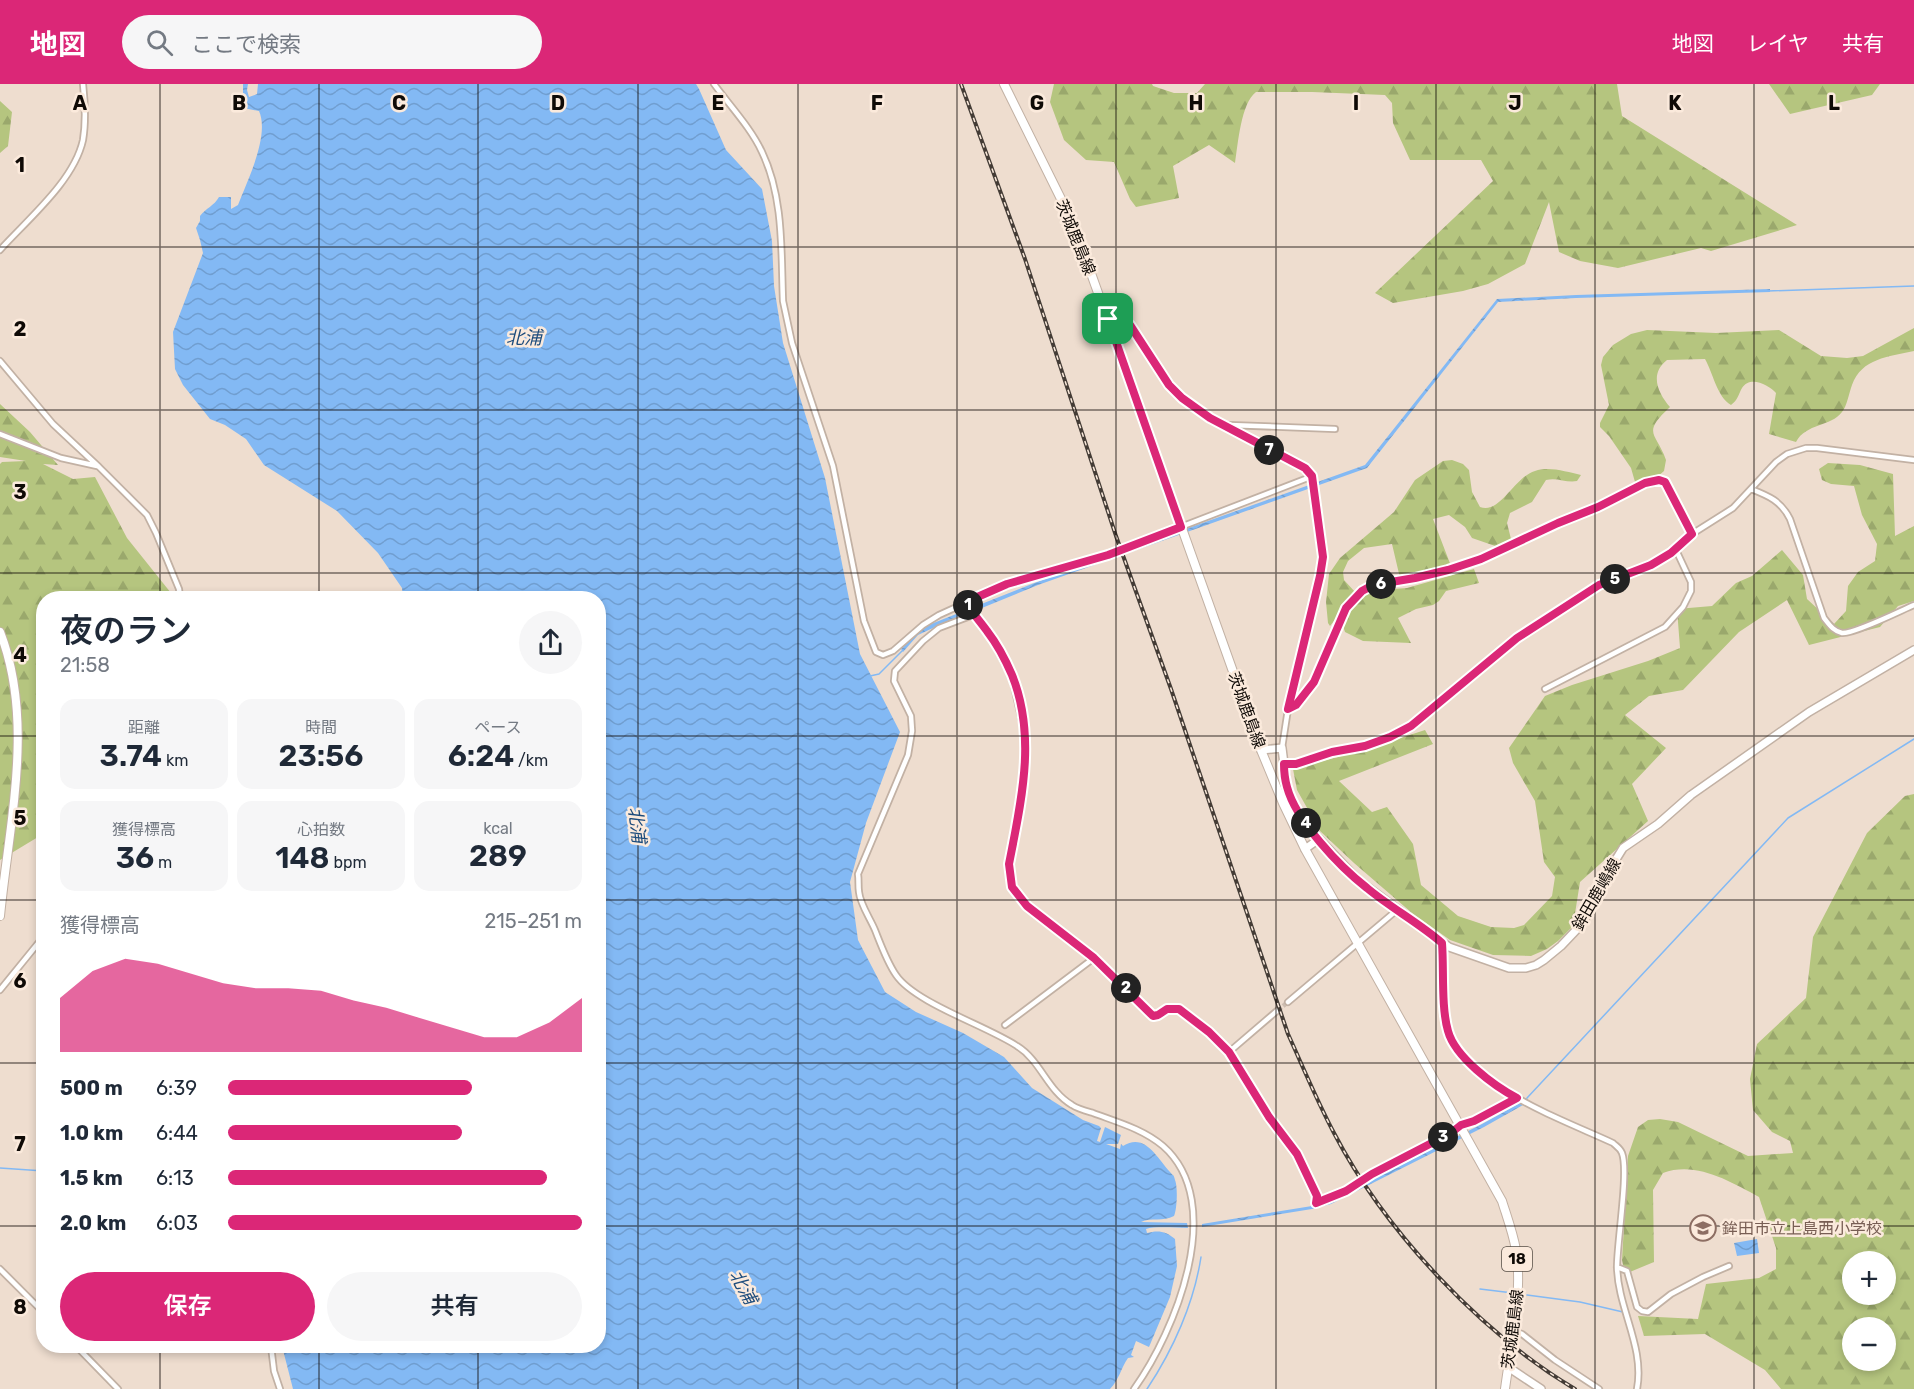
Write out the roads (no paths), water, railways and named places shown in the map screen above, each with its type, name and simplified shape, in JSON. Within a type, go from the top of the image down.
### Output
[{"type":"main road","name":"茨城鹿島線","points":[[1004,84],[1067,210],[1261,750],[1283,802],[1305,849],[1498,1193],[1516,1249],[1518,1284],[1514,1331],[1505,1389]]},
{"type":"main road","points":[[0,632],[13,675],[18,734],[0,916]]},
{"type":"main road","name":"鉾田鹿嶋線","points":[[1282,748],[1287,788],[1302,818],[1318,839],[1358,880],[1442,943],[1509,968],[1518,969],[1536,965],[1580,926],[1623,848],[1658,824],[1691,795],[1809,712],[1914,650]]},
{"type":"main road","points":[[1261,750],[1282,748]]},
{"type":"main road","points":[[1305,849],[1318,839]]},
{"type":"main road","points":[[1508,1367],[1541,1389]]},
{"type":"street","points":[[0,250],[70,170],[82,140],[85,110],[83,84]]},
{"type":"street","points":[[714,84],[762,150],[773,179],[778,204],[783,302],[786,317],[792,343],[833,466],[864,621],[870,641],[876,651],[884,655],[893,651],[923,625],[939,615],[1007,584],[1108,555],[1313,479]]},
{"type":"street","points":[[1108,319],[1122,317],[1130,325],[1169,385],[1193,407],[1305,468],[1313,479],[1323,557],[1288,709],[1282,748]]},
{"type":"street","points":[[0,361],[53,424],[147,515],[179,591]]},
{"type":"street","points":[[1226,425],[1335,429]]},
{"type":"street","points":[[0,434],[61,458],[99,467]]},
{"type":"street","points":[[1671,553],[1692,534],[1733,508],[1776,462],[1787,454],[1806,448],[1914,460]]},
{"type":"street","points":[[1288,709],[1296,705],[1314,682],[1346,608],[1362,591],[1373,585],[1415,578],[1481,559],[1598,507],[1645,483],[1659,480],[1665,482],[1692,534]]},
{"type":"street","points":[[1751,489],[1773,498],[1784,507],[1824,618],[1832,628],[1838,632],[1850,632],[1914,605]]},
{"type":"street","points":[[1284,764],[1296,764],[1332,752],[1365,746],[1411,726],[1517,638],[1599,585],[1651,565],[1676,550],[1691,582],[1690,591],[1683,607],[1665,627],[1545,689]]},
{"type":"street","points":[[966,602],[973,615],[988,632],[1012,677],[1024,730],[1026,751],[1024,783],[1009,864],[1012,887],[1027,906],[1094,958],[1153,1016],[1167,1009],[1179,1009],[1209,1032],[1229,1052],[1269,1117],[1297,1154],[1317,1196],[1316,1203],[1346,1191],[1372,1174],[1517,1098]]},
{"type":"street","points":[[973,615],[939,628],[923,641],[895,671],[894,681],[911,716],[912,731],[908,755],[858,874],[859,894],[897,976],[911,990],[1018,1046],[1036,1062],[1052,1088],[1072,1106],[1146,1134],[1170,1153],[1181,1168],[1190,1192],[1193,1218],[1192,1243],[1187,1269],[1162,1339],[1134,1389]]},
{"type":"street","points":[[1288,1002],[1397,910]]},
{"type":"street","points":[[1442,943],[1446,1021],[1451,1040],[1463,1056],[1490,1080],[1517,1098],[1612,1143],[1620,1149],[1624,1177],[1617,1267],[1622,1298],[1638,1360],[1637,1389]]},
{"type":"street","points":[[0,990],[36,946]]},
{"type":"street","points":[[1005,1026],[1094,958]]},
{"type":"street","points":[[1229,1052],[1278,1010]]},
{"type":"street","points":[[1617,1267],[1627,1271],[1637,1306],[1641,1311],[1648,1311],[1671,1294],[1729,1266]]},
{"type":"street","points":[[0,1269],[36,1305]]},
{"type":"street","points":[[1514,1331],[1522,1334],[1555,1360],[1599,1389]]},
{"type":"street","points":[[83,1353],[118,1389]]},
{"type":"street","points":[[272,1353],[274,1371],[280,1389]]},
{"type":"water","name":"北浦","points":[[243,84],[248,84],[249,97],[257,94],[258,84],[696,84],[726,150],[762,189],[772,241],[774,286],[783,343],[825,478],[860,654],[900,732],[866,823],[850,882],[858,940],[885,992],[916,1012],[963,1033],[1004,1057],[1032,1088],[1083,1120],[1099,1126],[1101,1128],[1097,1141],[1100,1142],[1105,1127],[1121,1135],[1118,1144],[1106,1144],[1120,1149],[1121,1144],[1123,1146],[1138,1142],[1144,1144],[1150,1148],[1174,1178],[1177,1198],[1174,1216],[1141,1222],[1187,1223],[1188,1228],[1146,1229],[1147,1233],[1162,1232],[1175,1239],[1177,1266],[1170,1297],[1149,1347],[1136,1341],[1131,1355],[1134,1357],[1128,1358],[1110,1389],[293,1389],[284,1353],[606,1353],[606,591],[402,591],[378,553],[337,511],[264,465],[246,439],[225,425],[210,419],[183,385],[175,369],[173,332],[203,253],[196,228],[200,216],[219,197],[231,197],[231,209],[238,205],[260,145],[262,121],[259,111],[243,108],[238,102],[243,96]]},
{"type":"water","points":[[1770,289],[1770,292],[1498,302],[1367,468],[1038,585],[918,635],[903,652],[901,649],[916,632],[931,624],[1037,582],[1365,465],[1497,299]]},
{"type":"water","points":[[1525,1098],[1528,1099],[1523,1105],[1484,1127],[1331,1204],[1202,1227],[1202,1224],[1330,1201],[1482,1124]]},
{"type":"water","points":[[1757,1239],[1759,1253],[1737,1256],[1734,1243]]},
{"type":"waterway","points":[[1768,291],[1914,286]]},
{"type":"waterway","points":[[870,676],[879,674],[903,650]]},
{"type":"waterway","points":[[1527,1098],[1788,818],[1914,739]]},
{"type":"waterway","points":[[0,1168],[36,1170]]},
{"type":"waterway","points":[[1147,1389],[1165,1358],[1188,1309],[1201,1257]]},
{"type":"waterway","points":[[1480,1289],[1513,1293]]},
{"type":"waterway","points":[[1527,1295],[1580,1302],[1623,1312]]},
{"type":"tunnel","points":[[1278,1010],[1288,1002]]},
{"type":"railway","points":[[961,84],[1025,259],[1116,536],[1171,689],[1288,1034],[1316,1096],[1355,1170],[1408,1242],[1438,1276],[1504,1339],[1539,1366],[1575,1389]]},
{"type":"place","name":"鉾田市立上島西小学校","points":[[1703,1228]]}]
